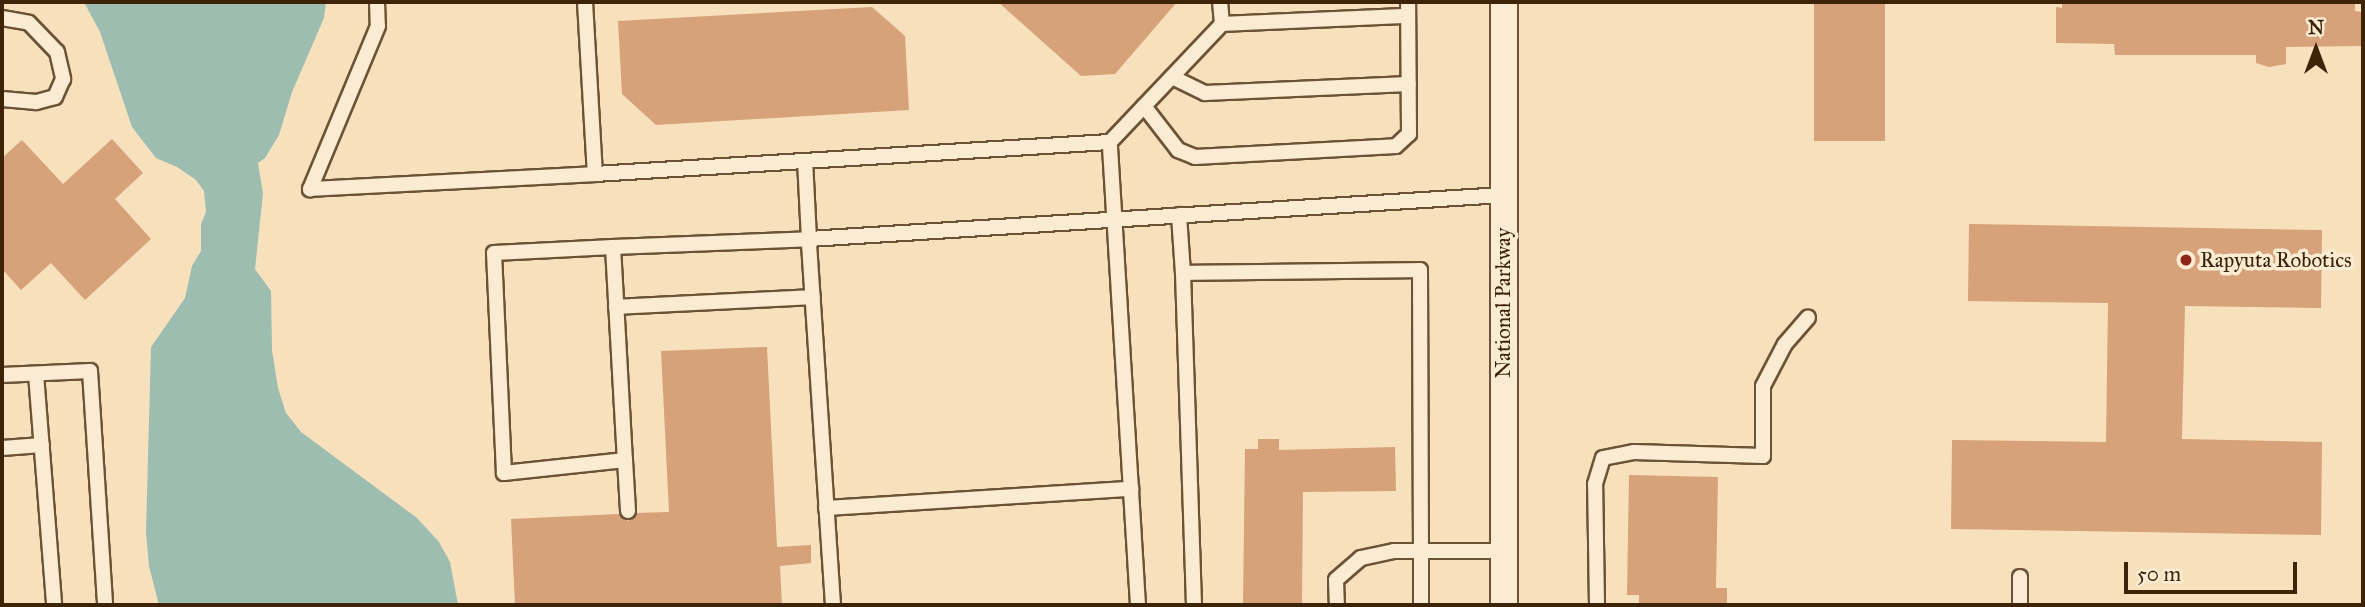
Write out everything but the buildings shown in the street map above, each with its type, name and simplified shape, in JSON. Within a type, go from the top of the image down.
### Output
[{"type":"street","name":"National Parkway","points":[[1504,2],[1504,605]]},
{"type":"lane","points":[[377,2],[378,26],[310,188],[595,174],[1110,142],[1144,106],[1172,77],[1222,24],[1408,9],[1409,134],[1396,146],[1195,157],[1178,150],[1144,106]]},
{"type":"lane","points":[[585,2],[595,174]]},
{"type":"lane","points":[[1220,2],[1222,24]]},
{"type":"lane","points":[[2,18],[29,23],[57,52],[63,79],[55,97],[36,102],[2,99]]},
{"type":"lane","points":[[1172,77],[1205,93],[1409,84]]},
{"type":"lane","points":[[1110,142],[1138,605]]},
{"type":"lane","points":[[805,161],[832,605]]},
{"type":"lane","points":[[625,460],[504,473],[494,253],[809,239],[1502,195]]},
{"type":"lane","points":[[1179,215],[1194,605]]},
{"type":"lane","points":[[613,247],[628,510]]},
{"type":"lane","points":[[1183,273],[1420,270],[1421,605]]},
{"type":"lane","points":[[616,307],[813,297]]},
{"type":"lane","points":[[1597,605],[1595,484],[1603,458],[1634,452],[1763,456],[1763,386],[1785,344],[1808,318]]},
{"type":"lane","points":[[2,375],[90,371],[105,605]]},
{"type":"lane","points":[[36,374],[54,605]]},
{"type":"lane","points":[[2,448],[42,445]]},
{"type":"lane","points":[[826,508],[1131,489]]},
{"type":"lane","points":[[1337,605],[1336,580],[1361,558],[1394,551],[1504,551]]},
{"type":"lane","points":[[2020,576],[2020,605]]},
{"type":"shaded area","points":[[84,2],[326,2],[324,18],[292,92],[279,135],[265,158],[258,163],[263,193],[255,269],[271,291],[272,350],[278,388],[286,413],[301,432],[417,518],[439,542],[450,562],[458,605],[159,605],[149,566],[146,532],[151,347],[185,298],[192,266],[201,251],[201,224],[206,212],[204,191],[196,180],[177,167],[156,158],[132,127],[100,32]]},
{"type":"place","name":"Rapyuta Robotics","points":[[2186,260]]}]
